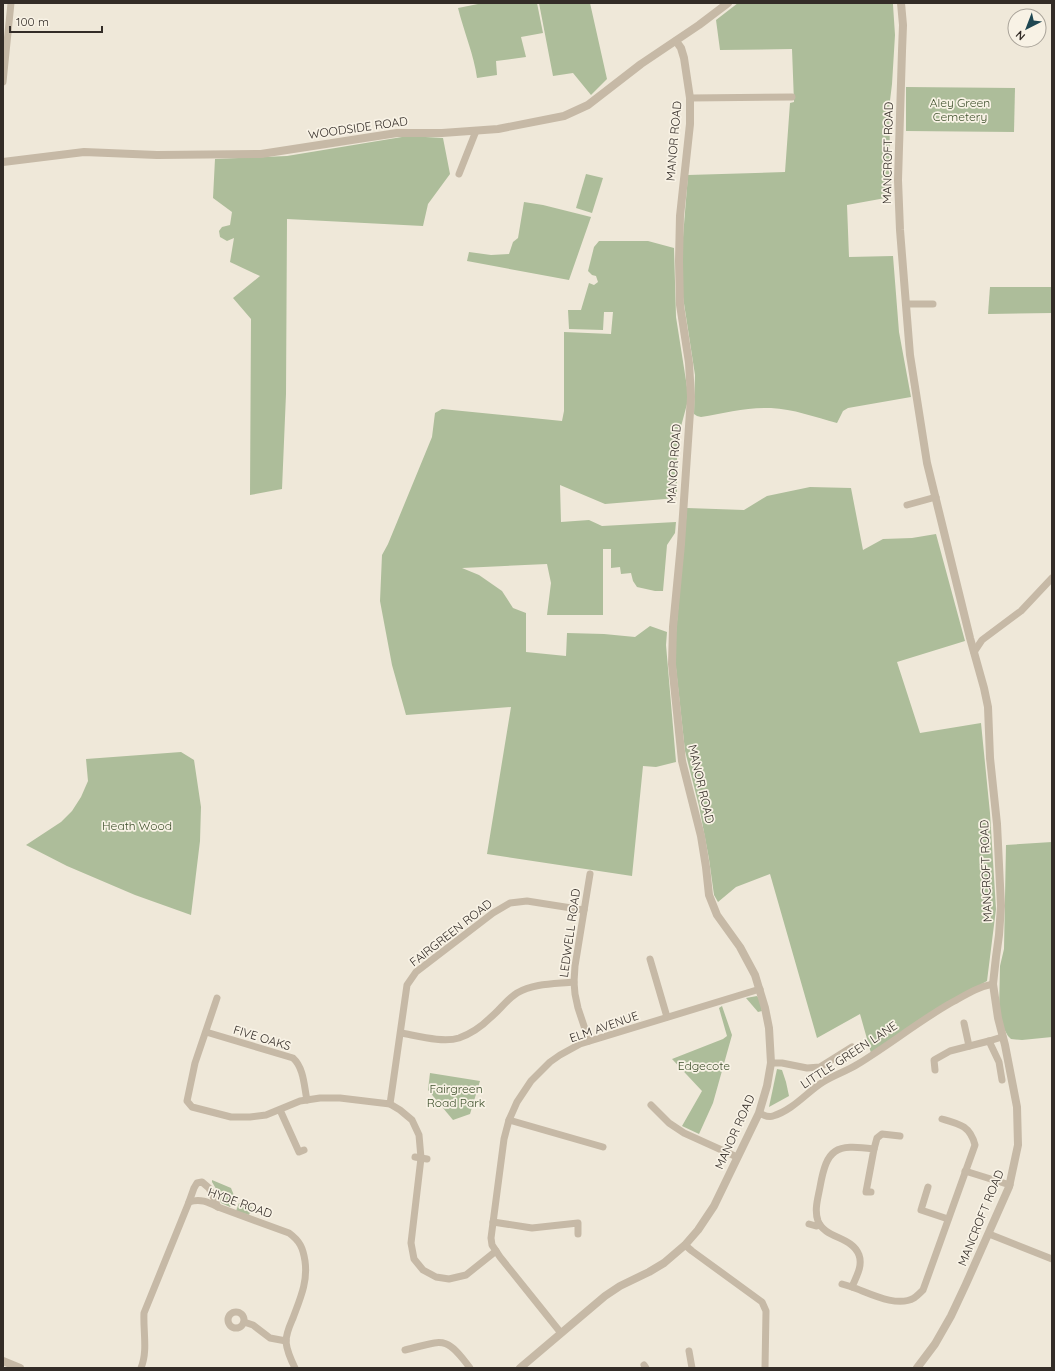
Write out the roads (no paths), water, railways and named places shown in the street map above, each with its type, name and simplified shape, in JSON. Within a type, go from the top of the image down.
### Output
[{"type":"street","points":[[3,82],[11,3]]},
{"type":"street","name":"WOODSIDE ROAD","points":[[3,162],[84,152],[261,154],[397,133],[476,131],[515,126],[564,116],[582,109],[596,100],[641,64],[676,41],[728,3]]},
{"type":"street","name":"MANCROFT ROAD","points":[[901,3],[903,25],[898,180],[900,230],[910,355],[924,445],[988,707],[990,758],[997,824],[1001,906],[1000,935],[993,984],[998,1018],[1017,1107],[1018,1145],[1010,1185],[989,1234],[951,1316],[918,1368]]},
{"type":"street","name":"MANOR ROAD","points":[[520,1368],[605,1296],[620,1286],[658,1266],[685,1245],[698,1230],[709,1214],[759,1113],[768,1086],[771,1063],[769,1028],[760,989],[748,959],[717,915],[709,895],[701,836],[682,761],[672,664],[673,627],[681,544],[691,397],[689,363],[680,305],[679,261],[680,216],[690,124],[690,98],[684,58],[681,48],[676,41]]},
{"type":"street","points":[[690,98],[792,97]]},
{"type":"street","points":[[459,174],[476,131]]},
{"type":"street","points":[[906,304],[933,304]]},
{"type":"street","points":[[907,505],[936,497]]},
{"type":"street","points":[[974,652],[982,640],[1020,611],[1052,578]]},
{"type":"street","points":[[970,638],[982,640]]},
{"type":"street","name":"LEDWELL ROAD","points":[[589,1041],[575,994],[574,966],[590,874]]},
{"type":"street","name":"FAIRGREEN ROAD","points":[[390,1104],[407,985],[416,972],[493,913],[510,903],[527,901],[584,910]]},
{"type":"street","points":[[650,959],[667,1017]]},
{"type":"street","points":[[401,1033],[445,1040],[458,1038],[472,1031],[490,1018],[506,1001],[518,993],[534,986],[574,982]]},
{"type":"street","name":"LITTLE GREEN LANE","points":[[759,1113],[769,1117],[774,1116],[793,1106],[824,1082],[857,1065],[924,1019],[962,996],[981,987],[993,984]]},
{"type":"street","name":"ELM AVENUE","points":[[560,1333],[496,1252],[491,1241],[504,1138],[509,1120],[517,1102],[541,1071],[571,1048],[589,1041],[760,989]]},
{"type":"street","points":[[217,998],[195,1063],[184,1102],[192,1106],[231,1117],[266,1115],[307,1100],[340,1098],[390,1104],[412,1120],[419,1135],[421,1158],[411,1242],[414,1259],[423,1270],[436,1277],[449,1280],[466,1275],[496,1252]]},
{"type":"street","points":[[964,1023],[968,1046]]},
{"type":"street","name":"FIVE OAKS","points":[[206,1032],[292,1058],[298,1063],[300,1068],[307,1100]]},
{"type":"street","points":[[935,1070],[931,1058],[1002,1036]]},
{"type":"street","points":[[989,1041],[999,1062],[1002,1080]]},
{"type":"street","points":[[771,1063],[782,1063],[807,1068],[820,1067],[852,1047]]},
{"type":"street","points":[[651,1105],[669,1123],[684,1134],[738,1157]]},
{"type":"street","points":[[280,1110],[299,1152]]},
{"type":"street","points":[[842,1284],[894,1302],[914,1299],[923,1290],[975,1145],[972,1136],[963,1126],[942,1119]]},
{"type":"street","points":[[509,1120],[603,1147]]},
{"type":"street","points":[[865,1192],[877,1138],[882,1134],[900,1136]]},
{"type":"street","points":[[852,1287],[860,1268],[859,1254],[849,1242],[828,1233],[820,1225],[817,1216],[817,1204],[822,1172],[829,1157],[839,1149],[848,1147],[874,1149]]},
{"type":"street","points":[[965,1171],[1010,1185]]},
{"type":"street","points":[[189,1202],[197,1183],[202,1182],[209,1188],[218,1207]]},
{"type":"street","points":[[928,1187],[921,1211],[948,1219]]},
{"type":"street","name":"HYDE ROAD","points":[[141,1368],[145,1353],[143,1326],[144,1313],[189,1202],[197,1199],[289,1233],[301,1245],[306,1269],[304,1283],[286,1341],[289,1357],[295,1368]]},
{"type":"street","points":[[493,1222],[532,1228],[578,1223],[578,1234]]},
{"type":"street","points":[[809,1224],[816,1226],[820,1225]]},
{"type":"street","points":[[989,1234],[1052,1259]]},
{"type":"street","points":[[685,1245],[762,1302],[766,1311],[765,1368]]},
{"type":"street","points":[[244,1322],[253,1325],[270,1338],[286,1341]]},
{"type":"street","points":[[405,1350],[440,1342],[448,1344],[459,1353],[470,1368]]},
{"type":"street","points":[[419,1347],[421,1355]]},
{"type":"street","points":[[689,1351],[692,1368]]},
{"type":"street","points":[[3,1361],[20,1368]]},
{"type":"park label","name":"Aley Green Cemetery","points":[[960,110]]},
{"type":"park label","name":"Heath Wood","points":[[137,826]]},
{"type":"park label","name":"Edgecote","points":[[704,1066]]},
{"type":"park label","name":"Fairgreen Road Park","points":[[456,1096]]}]
